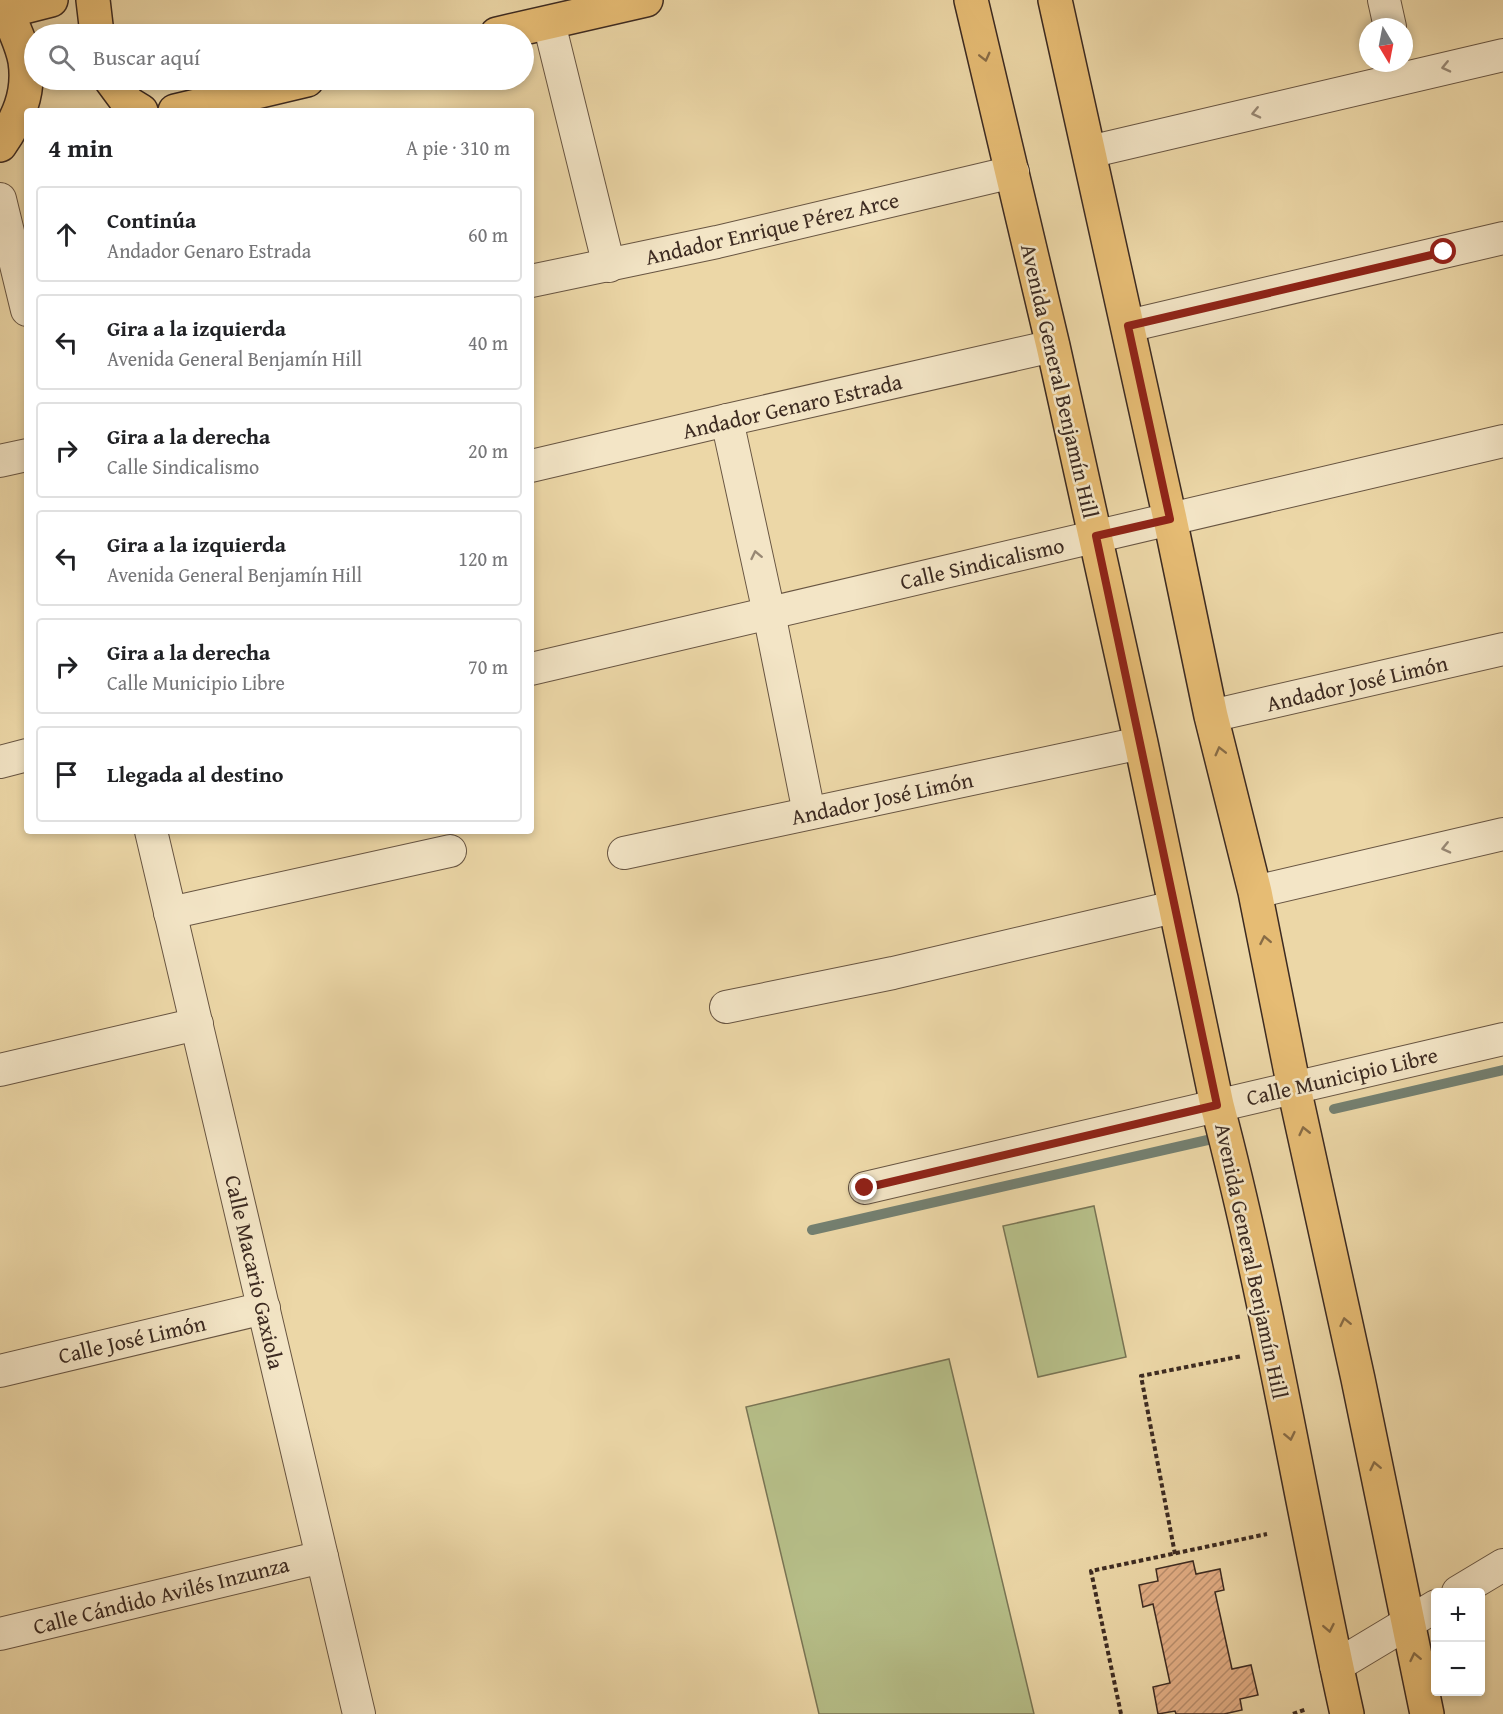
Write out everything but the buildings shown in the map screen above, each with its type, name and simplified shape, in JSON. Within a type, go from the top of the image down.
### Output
[{"type":"main road","points":[[24,60],[2,8],[51,0]]},
{"type":"main road","points":[[93,0],[96,24]]},
{"type":"main road","points":[[534,26],[646,0]]},
{"type":"main road","name":"Avenida General Benjamín Hill","points":[[971,0],[1013,172],[1096,536],[1174,907],[1272,1350],[1347,1714]]},
{"type":"main road","points":[[1055,0],[1128,326],[1211,716],[1256,892],[1294,1088],[1358,1379],[1427,1714]]},
{"type":"main road","points":[[0,145],[14,125],[25,90]]},
{"type":"main road","points":[[118,90],[128,103],[136,108]]},
{"type":"main road","points":[[188,108],[264,90]]},
{"type":"main road","points":[[0,156],[24,149]]},
{"type":"street","points":[[1383,0],[1388,18]]},
{"type":"street","points":[[549,23],[609,266]]},
{"type":"street","points":[[1413,68],[1503,55]]},
{"type":"street","points":[[1089,152],[1391,72]]},
{"type":"street","name":"Andador Enrique Pérez Arce","points":[[534,280],[717,242],[1013,172]]},
{"type":"street","points":[[0,199],[24,298]]},
{"type":"street","points":[[1128,326],[1503,238]]},
{"type":"street","name":"Andador Genaro Estrada","points":[[534,465],[1053,346]]},
{"type":"street","points":[[727,420],[809,813]]},
{"type":"street","name":"Calle Sindicalismo","points":[[534,668],[1503,441]]},
{"type":"street","points":[[0,461],[24,455]]},
{"type":"street","name":"Andador José Limón","points":[[1211,716],[1503,649]]},
{"type":"street","name":"Andador José Limón","points":[[624,853],[1141,743]]},
{"type":"street","points":[[0,762],[24,756]]},
{"type":"street","name":"Calle Macario Gaxiola","points":[[152,834],[359,1714]]},
{"type":"street","points":[[1256,892],[1503,834]]},
{"type":"street","points":[[170,913],[450,850]]},
{"type":"street","points":[[726,1007],[893,973],[1174,907]]},
{"type":"street","points":[[0,1070],[197,1024]]},
{"type":"street","name":"Calle Municipio Libre","points":[[865,1188],[1503,1039]]},
{"type":"street","name":"Calle José Limón","points":[[0,1371],[264,1308]]},
{"type":"street","name":"Calle Cándido Avilés Inzunza","points":[[0,1634],[322,1557]]},
{"type":"street","points":[[1466,1588],[1503,1565]]},
{"type":"street","points":[[1336,1666],[1431,1609]]},
{"type":"path","points":[[1175,1554],[1141,1376],[1272,1350]]},
{"type":"path","points":[[1121,1714],[1091,1571],[1267,1534]]},
{"type":"path","points":[[1293,1714],[1307,1709]]},
{"type":"green space","points":[[1094,1206],[1126,1357],[1038,1377],[1003,1226]]},
{"type":"green space","points":[[949,1359],[1034,1714],[819,1714],[746,1407]]},
{"type":"waterway","points":[[1334,1109],[1503,1070]]},
{"type":"waterway","points":[[812,1230],[1212,1139]]},
{"type":"route","points":[[865,1188],[1217,1105],[1096,536],[1170,519],[1128,326],[1444,252]]}]
